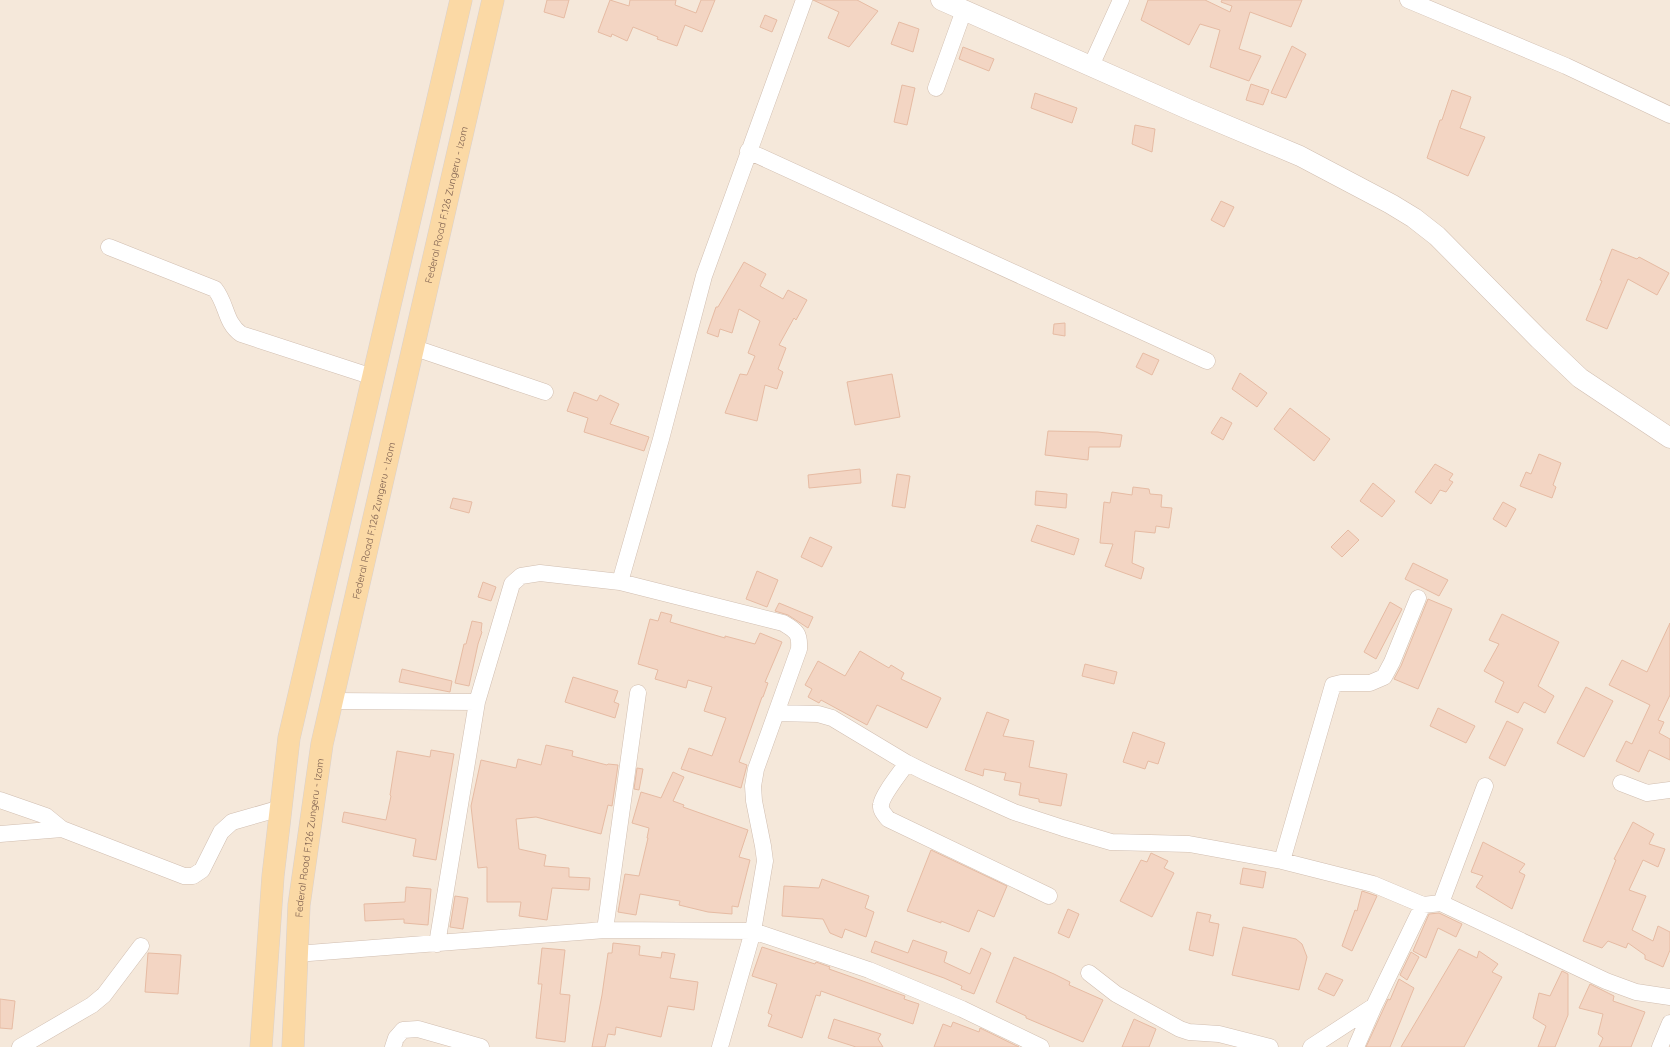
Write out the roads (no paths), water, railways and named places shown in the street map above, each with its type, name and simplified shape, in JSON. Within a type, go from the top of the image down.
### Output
[{"type":"main road","points":[[261,1047],[273,876],[289,738],[461,0]]},
{"type":"main road","name":"Federal Road F.126 Zungeru - Izom","points":[[293,1047],[298,904],[322,744],[493,0]]},
{"type":"main road","points":[[336,538],[368,545]]},
{"type":"street","points":[[620,582],[661,439],[704,276],[748,151],[804,0]]},
{"type":"street","points":[[941,0],[1300,156],[1353,183],[1414,218],[1437,236],[1539,339],[1580,378],[1670,438]]},
{"type":"street","points":[[1091,66],[1121,0]]},
{"type":"street","points":[[1408,0],[1566,66],[1670,116]]},
{"type":"street","points":[[936,88],[964,10]]},
{"type":"street","points":[[748,151],[1207,361]]},
{"type":"street","points":[[109,247],[216,289],[220,294],[233,329],[241,334],[373,377]]},
{"type":"street","points":[[412,348],[545,392]]},
{"type":"street","points":[[436,944],[477,702],[508,593],[512,584],[521,576],[540,573],[620,582],[783,623],[794,629],[799,637],[799,649],[756,769],[753,786],[754,801],[765,861],[753,931],[720,1047]]},
{"type":"street","points":[[1282,861],[1333,685],[1342,683],[1370,683],[1384,677],[1392,662],[1418,598]]},
{"type":"street","points":[[605,930],[638,693]]},
{"type":"street","points":[[332,701],[477,702]]},
{"type":"street","points":[[776,713],[818,714],[832,718],[907,763],[1014,812],[1111,842],[1189,844],[1282,861],[1373,884],[1423,905],[1441,903],[1606,981],[1636,992],[1670,997]]},
{"type":"street","points":[[907,763],[884,797],[881,805],[883,812],[888,819],[1049,896]]},
{"type":"street","points":[[1622,783],[1647,793],[1670,790]]},
{"type":"street","points":[[1441,903],[1485,786]]},
{"type":"street","points":[[0,800],[46,816],[62,829],[184,876],[193,876],[202,870],[222,832],[232,822],[281,808]]},
{"type":"street","points":[[0,834],[62,829]]},
{"type":"street","points":[[1356,1047],[1374,1006],[1423,905]]},
{"type":"street","points":[[296,954],[605,930],[753,931],[869,970],[962,1009],[1017,1042],[1041,1047]]},
{"type":"street","points":[[20,1047],[92,1005],[104,995],[141,946]]},
{"type":"street","points":[[1089,973],[1116,994],[1180,1029],[1189,1032],[1219,1034],[1270,1047]]},
{"type":"street","points":[[1311,1047],[1374,1006]]},
{"type":"street","points":[[1660,1047],[1670,1023]]},
{"type":"street","points":[[393,1047],[396,1038],[403,1030],[418,1029],[481,1047]]}]
